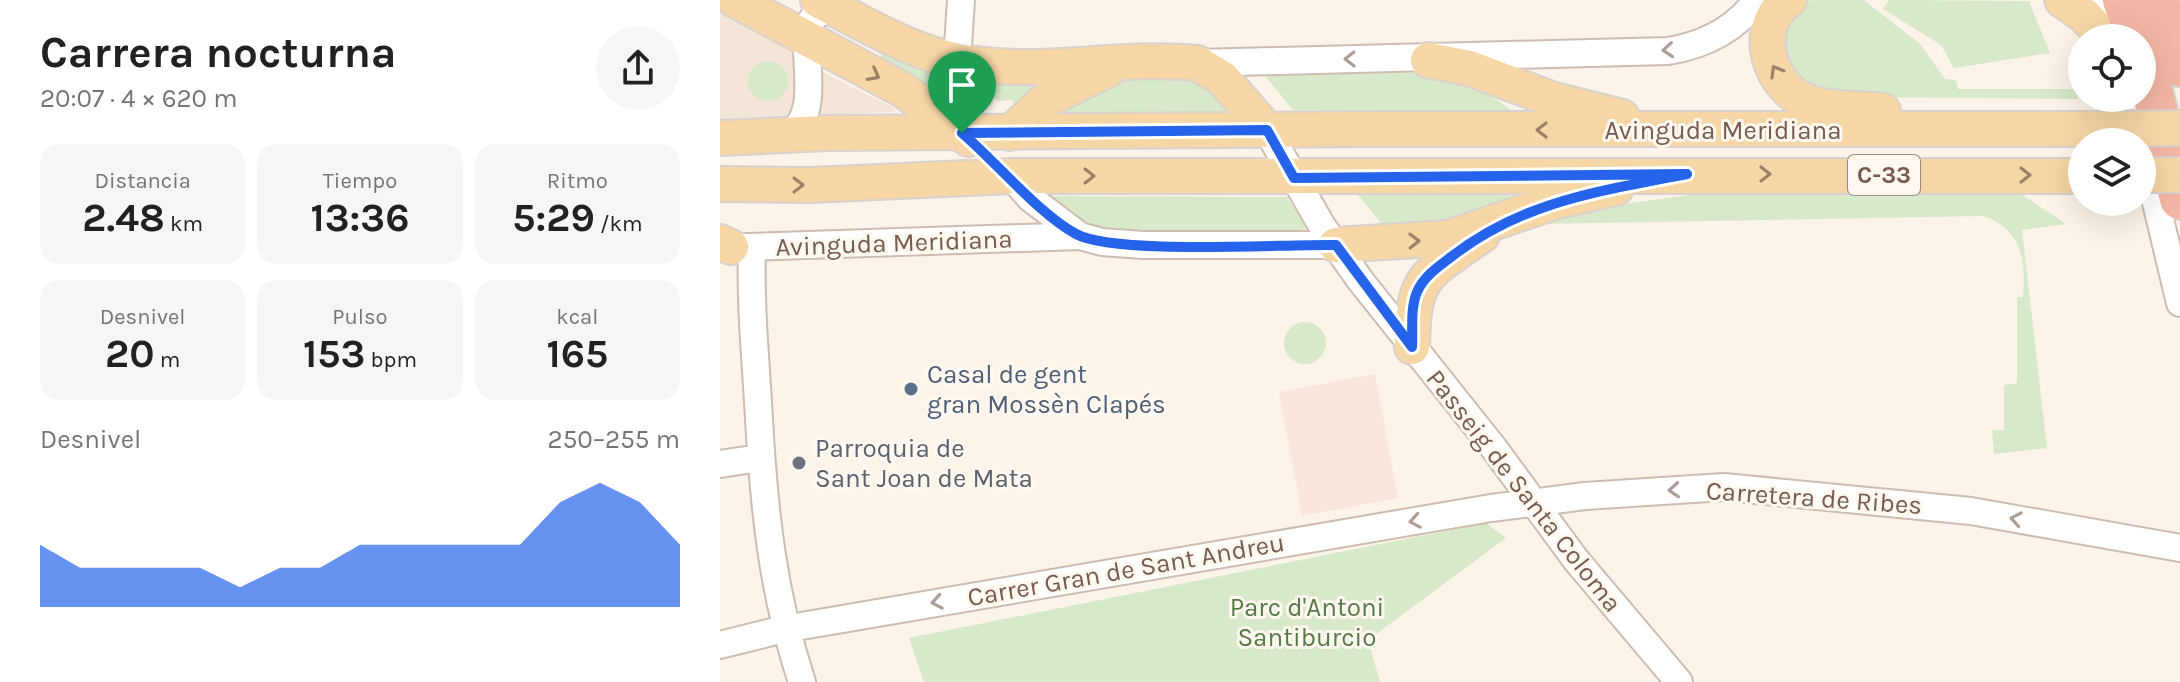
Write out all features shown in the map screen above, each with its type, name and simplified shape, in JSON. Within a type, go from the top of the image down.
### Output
[{"type":"highway","points":[[2123,0],[2132,24]]},
{"type":"highway","points":[[2158,0],[2180,66]]},
{"type":"highway","points":[[2156,107],[2180,199]]},
{"type":"main road","points":[[735,0],[809,14],[950,59],[986,65],[1197,63],[1223,79],[1267,130]]},
{"type":"main road","points":[[1789,0],[1770,22],[1768,56],[1776,74],[1798,97],[1813,104],[2035,127]]},
{"type":"main road","points":[[2062,0],[2092,24]]},
{"type":"main road","points":[[809,14],[962,133],[1011,176]]},
{"type":"main road","points":[[1428,60],[1469,68],[1554,100],[1676,131]]},
{"type":"main road","points":[[1010,133],[1046,100],[1083,78],[1127,63]]},
{"type":"main road","name":"Avinguda Meridiana","points":[[720,138],[1267,130],[2180,128]]},
{"type":"main road","points":[[1322,245],[1448,238],[1582,195],[1687,174]]},
{"type":"main road","points":[[2156,175],[2180,175]]},
{"type":"main road","name":"Avinguda Meridiana","points":[[720,184],[811,185],[1011,176],[2068,176]]},
{"type":"main road","points":[[1412,347],[1413,303],[1423,281],[1469,244],[1520,213]]},
{"type":"street","points":[[950,59],[958,46],[961,0]]},
{"type":"street","points":[[1197,63],[1428,60],[1689,48],[1726,31],[1757,0]]},
{"type":"street","points":[[2099,0],[2108,24]]},
{"type":"street","points":[[788,135],[798,128],[805,113],[809,14]]},
{"type":"street","points":[[2134,112],[2180,303]]},
{"type":"street","points":[[1267,130],[1294,178]]},
{"type":"street","points":[[1011,176],[1030,198],[1080,236]]},
{"type":"street","name":"Passeig de Santa Coloma","points":[[1294,178],[1322,245],[1412,347],[1622,618],[1679,682]]},
{"type":"street","name":"Avinguda Meridiana","points":[[731,246],[1080,236],[1102,242],[1143,245],[1322,245]]},
{"type":"street","points":[[731,246],[751,299],[760,458],[772,566],[784,629],[802,682]]},
{"type":"street","points":[[720,464],[760,458]]},
{"type":"street","name":"Carretera de Ribes","points":[[1534,502],[1626,493],[1748,487],[1971,511],[2180,548]]},
{"type":"street","name":"Carrer Gran de Sant Andreu","points":[[720,645],[784,629],[1534,502]]},
{"type":"street","name":"Carretera de Ribes","points":[[2093,531],[2163,532],[2180,527]]},
{"type":"shaded area","points":[[720,8],[798,53],[800,101],[784,121],[720,126]]},
{"type":"shaded area","points":[[817,69],[894,108],[895,112],[814,115]]},
{"type":"shaded area","points":[[1375,374],[1398,498],[1302,516],[1279,392]]},
{"type":"green space","points":[[1810,0],[1864,0],[1920,44],[1945,79],[1956,80],[1958,89],[2068,89],[2068,99],[1853,97],[1814,91],[1787,73],[1782,23]]},
{"type":"green space","points":[[1889,0],[2029,1],[2050,53],[1954,68],[1941,45],[1883,9]]},
{"type":"green space","points":[[884,51],[980,74],[981,99],[965,101],[968,107],[956,107],[878,62]]},
{"type":"green space","points":[[768,61],[782,67],[788,81],[782,95],[768,101],[754,95],[748,81],[754,67]]},
{"type":"green space","points":[[1367,69],[1444,78],[1480,91],[1514,112],[1293,110],[1261,71]]},
{"type":"green space","points":[[1076,71],[1027,101],[1014,104],[1012,100],[998,101],[989,93],[989,80]]},
{"type":"green space","points":[[1184,73],[1208,86],[1232,115],[1049,117],[1101,77]]},
{"type":"green space","points":[[1517,193],[1485,216],[1386,229],[1358,195]]},
{"type":"green space","points":[[1703,193],[2021,194],[2066,224],[2022,230],[2047,448],[1994,454],[1992,430],[2004,430],[2004,385],[2017,383],[2017,297],[2023,297],[2024,271],[2014,238],[2006,229],[1983,216],[1537,224],[1588,209]]},
{"type":"green space","points":[[1047,196],[1287,197],[1307,228],[1235,234],[1105,227],[1089,224]]},
{"type":"green space","points":[[1305,322],[1320,328],[1326,343],[1320,358],[1305,364],[1290,358],[1284,343],[1290,328]]},
{"type":"green space","name":"Parc d'Antoni Santiburcio","points":[[1486,523],[1506,538],[1368,640],[1380,682],[924,682],[909,638]]},
{"type":"place","name":"Casal de gent gran Mossèn Clapés","points":[[911,389]]},
{"type":"place","name":"Parroquia de Sant Joan de Mata","points":[[799,463]]},
{"type":"route","points":[[1267,130],[1294,178],[1687,174],[1557,201],[1520,213],[1491,229],[1423,281],[1413,303],[1412,347],[1336,245],[1143,245],[1089,239],[1072,232],[1030,198],[1011,176],[962,133],[1267,130]]}]
